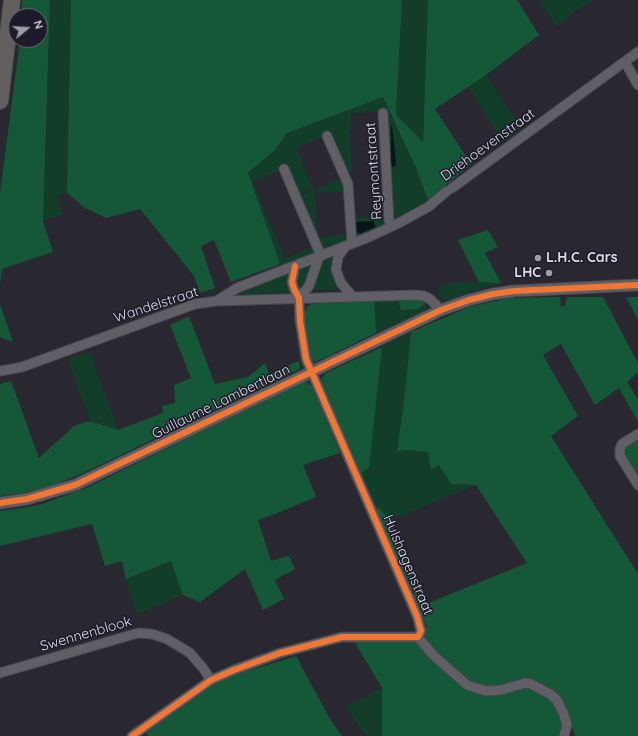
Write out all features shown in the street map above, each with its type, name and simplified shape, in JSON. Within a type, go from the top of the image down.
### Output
[{"type":"highway","points":[[0,101],[12,0]]},
{"type":"street","name":"Driehoevenstraat","points":[[217,301],[237,288],[349,245],[392,226],[428,206],[638,52]]},
{"type":"street","points":[[625,62],[638,85]]},
{"type":"street","name":"Reymontstraat","points":[[383,113],[389,220],[392,226]]},
{"type":"street","points":[[327,136],[348,184],[349,245],[338,257],[336,270],[341,283],[352,296]]},
{"type":"street","points":[[284,170],[320,257],[309,286],[299,298]]},
{"type":"street","points":[[295,266],[292,282],[299,298],[300,322],[306,359],[311,372]]},
{"type":"street","name":"Guillaume Lambertlaan","points":[[0,503],[27,499],[75,485],[441,310],[481,297],[514,291],[638,285]]},
{"type":"street","name":"Wandelstraat","points":[[0,371],[22,367],[195,304],[217,301],[415,295],[424,296],[430,299],[441,310]]},
{"type":"street","name":"Hulshagenstraat","points":[[132,736],[211,680],[280,653],[342,637],[418,637],[422,631],[417,616],[311,372]]},
{"type":"street","points":[[638,434],[622,444],[620,456],[638,485]]},
{"type":"street","name":"Swennenblook","points":[[0,673],[138,633],[152,634],[167,639],[190,653],[211,680]]},
{"type":"street","points":[[418,637],[433,655],[467,685],[486,691],[501,690],[524,683],[542,688],[556,699],[563,712],[567,725],[564,736]]},
{"type":"green space","points":[[22,0],[50,0],[43,221],[53,252],[2,269],[0,285],[0,193],[19,48],[48,48],[48,8],[22,8]]},
{"type":"green space","points":[[50,0],[71,0],[67,193],[57,196],[63,214],[43,221]]},
{"type":"green space","points":[[71,0],[402,0],[396,115],[423,142],[428,0],[517,0],[539,35],[486,75],[435,109],[471,164],[428,200],[416,168],[383,97],[287,133],[275,150],[248,173],[280,264],[231,282],[214,240],[201,246],[215,288],[200,293],[194,276],[140,209],[106,218],[85,208],[67,193]]},
{"type":"green space","points":[[402,0],[428,0],[423,142],[396,115]]},
{"type":"green space","points":[[540,0],[593,0],[570,15],[557,27]]},
{"type":"green space","points":[[486,75],[521,128],[503,142],[468,86]]},
{"type":"green space","points":[[383,97],[416,168],[428,200],[400,218],[391,215],[388,155],[390,155],[389,142],[387,142],[389,139],[389,127],[387,127],[387,123],[389,123],[388,112],[351,113],[352,130],[350,131],[352,172],[348,172],[337,145],[335,146],[334,144],[336,143],[331,133],[297,148],[304,164],[302,165],[313,188],[299,194],[288,167],[253,181],[285,259],[313,247],[314,251],[310,255],[281,269],[248,173],[275,150],[287,133]]},
{"type":"green space","points":[[341,178],[344,185],[344,192],[317,192],[316,189]]},
{"type":"green space","points":[[313,190],[315,193],[317,237],[298,197]]},
{"type":"green space","points":[[383,217],[383,224],[381,228],[356,236],[353,224],[355,218]]},
{"type":"green space","points":[[488,230],[498,247],[485,253],[501,283],[479,282],[458,240]]},
{"type":"green space","points":[[346,235],[345,241],[343,242],[344,244],[324,250],[319,244],[318,237]]},
{"type":"green space","points":[[330,258],[333,261],[339,287],[336,290],[312,290],[317,272],[323,262]]},
{"type":"green space","points":[[309,265],[312,269],[304,289],[299,291],[294,278],[301,267]]},
{"type":"green space","points":[[290,271],[292,292],[232,295]]},
{"type":"green space","points":[[451,283],[501,283],[446,301],[439,298],[439,288]]},
{"type":"green space","points":[[560,297],[561,307],[565,306],[567,297],[603,297],[638,363],[638,372],[627,382],[638,400],[638,422],[619,388],[595,405],[561,344],[543,355],[578,416],[551,436],[638,574],[638,736],[575,736],[569,717],[536,682],[488,688],[470,682],[423,638],[427,627],[377,513],[377,506],[390,520],[426,604],[527,563],[476,485],[451,484],[439,465],[431,469],[428,452],[405,450],[397,452],[411,332],[469,307],[510,298]]},
{"type":"green space","points":[[626,297],[638,297],[638,320]]},
{"type":"green space","points":[[398,299],[400,310],[418,309],[426,303],[426,311],[376,333],[374,300]]},
{"type":"green space","points":[[398,299],[420,299],[426,303],[418,309],[401,310]]},
{"type":"green space","points":[[374,300],[376,333],[329,356],[315,362],[313,361],[304,320],[306,308],[311,304]]},
{"type":"green space","points":[[0,304],[13,342],[0,337]]},
{"type":"green space","points":[[189,316],[215,384],[248,377],[265,363],[269,374],[299,361],[300,369],[81,474],[51,486],[22,493],[0,496],[0,384],[11,381],[39,458],[74,426],[90,421],[118,430],[163,413],[162,406],[175,403],[174,385],[191,378],[170,325]]},
{"type":"green space","points":[[411,332],[397,452],[405,450],[428,452],[431,469],[439,465],[451,484],[476,485],[390,520],[372,502],[361,473],[369,467],[382,346]]},
{"type":"green space","points":[[382,347],[369,467],[361,473],[322,386],[321,379],[326,373]]},
{"type":"green space","points":[[90,352],[118,430],[90,421],[68,359]]},
{"type":"green space","points":[[305,381],[312,386],[340,453],[303,465],[316,497],[258,520],[271,561],[289,556],[295,569],[275,580],[284,599],[263,610],[245,569],[200,602],[183,595],[171,561],[126,579],[122,561],[105,566],[92,524],[0,546],[0,511],[39,505],[86,488]]},
{"type":"green space","points":[[638,438],[638,477],[626,459],[625,450],[630,443]]},
{"type":"green space","points":[[171,561],[183,595],[137,614],[126,579]]},
{"type":"green space","points":[[354,641],[420,642],[473,689],[490,696],[530,687],[552,700],[561,714],[568,736],[382,736],[382,688]]},
{"type":"green space","points":[[296,656],[329,717],[342,736],[148,736],[146,731],[193,697],[222,679]]},
{"type":"green space","points":[[382,688],[382,736],[366,736],[346,707]]},
{"type":"shaded area","points":[[391,125],[396,162],[395,166],[392,167],[390,163]]},
{"type":"shaded area","points":[[373,221],[375,227],[361,233],[358,233],[354,228],[354,224],[357,222]]},
{"type":"cycle path","points":[[132,736],[211,680],[280,653],[342,637],[418,637],[421,631],[417,616],[306,359],[300,321],[299,298],[292,282],[295,266]]},
{"type":"cycle path","points":[[0,503],[27,499],[75,485],[441,310],[469,300],[514,291],[638,285]]},
{"type":"place","name":"L.H.C. Cars","points":[[538,258]]},
{"type":"place","name":"LHC","points":[[549,273]]}]
